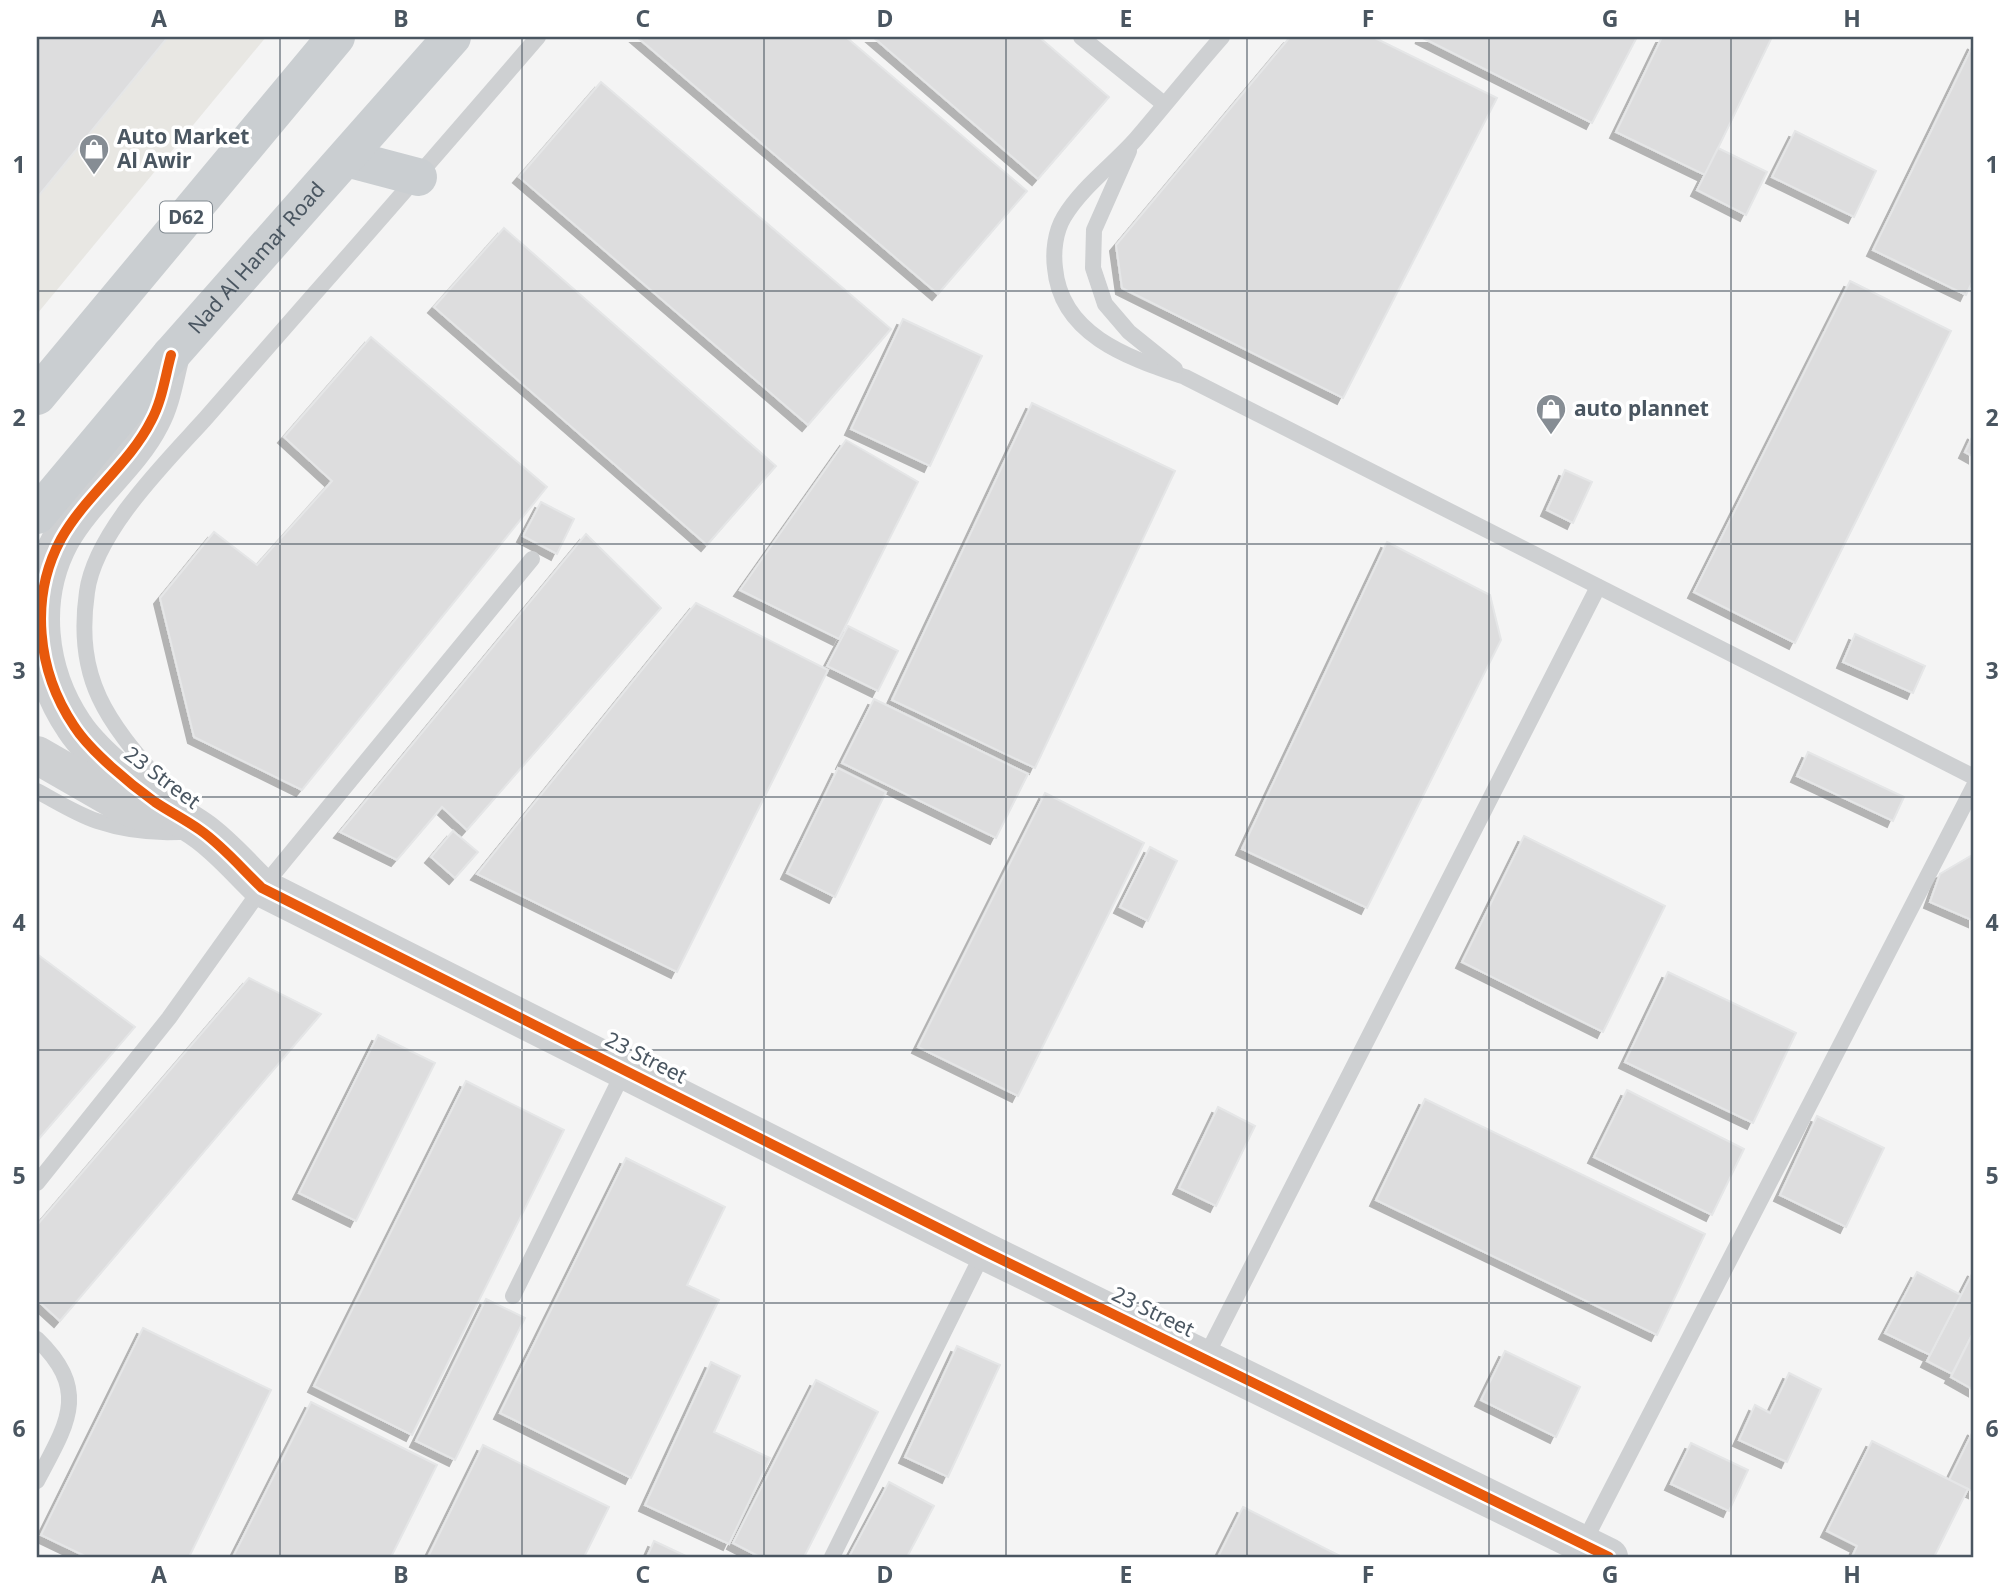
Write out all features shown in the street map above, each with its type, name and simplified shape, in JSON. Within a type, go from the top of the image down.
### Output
[{"type":"main road","name":"D62","points":[[37,396],[336,37]]},
{"type":"main road","name":"Nad Al Hamar Road","points":[[37,515],[171,355],[452,37]]},
{"type":"main road","points":[[346,158],[418,177]]},
{"type":"street","name":"23 Street","points":[[171,355],[151,422],[141,438],[83,507],[61,540],[46,577],[40,616],[43,655],[55,693],[75,728],[113,767],[155,802],[201,831],[262,888],[984,1251],[1596,1551]]},
{"type":"street","name":"23 Street","points":[[37,755],[124,805],[201,831]]},
{"type":"lane","points":[[201,831],[122,736],[100,704],[88,667],[84,642],[87,590],[99,553],[120,520],[163,466],[538,37]]},
{"type":"lane","points":[[1081,37],[1164,104]]},
{"type":"lane","points":[[1222,37],[1135,140],[1084,192],[1063,218],[1053,251],[1056,284],[1071,314],[1096,337],[1126,356],[1185,377],[1974,776]]},
{"type":"lane","points":[[1135,140],[1094,230],[1093,268],[1105,303],[1129,332],[1185,377]]},
{"type":"lane","points":[[37,1184],[169,1018],[262,888],[532,559]]},
{"type":"lane","points":[[1205,1358],[1598,587]]},
{"type":"lane","points":[[1596,1551],[1974,786]]},
{"type":"lane","points":[[37,791],[95,821],[166,834],[201,831]]},
{"type":"lane","points":[[513,1296],[625,1069]]},
{"type":"lane","points":[[832,1557],[984,1251]]},
{"type":"lane","points":[[37,1339],[62,1367],[70,1400],[61,1435],[37,1481]]},
{"type":"shaded area","name":"Auto Market Al Awir","points":[[37,37],[266,37],[37,314]]},
{"type":"building","points":[[37,37],[168,37],[37,198]]},
{"type":"building","points":[[637,37],[846,37],[1027,191],[938,294]]},
{"type":"building","points":[[873,37],[1039,37],[1109,97],[1038,179]]},
{"type":"building","points":[[1290,37],[1373,37],[1497,98],[1343,398],[1122,288],[1116,245]]},
{"type":"building","points":[[1421,37],[1637,37],[1592,123]]},
{"type":"building","points":[[1662,37],[1772,37],[1705,175],[1616,132]]},
{"type":"building","points":[[1974,43],[1974,278],[1966,295],[1873,250]]},
{"type":"building","points":[[601,82],[891,329],[808,425],[519,177]]},
{"type":"building","points":[[1795,131],[1876,171],[1854,217],[1772,177]]},
{"type":"building","points":[[1718,148],[1767,172],[1746,215],[1697,190]]},
{"type":"building","points":[[504,228],[776,466],[707,545],[434,307]]},
{"type":"building","points":[[1850,281],[1951,331],[1795,643],[1694,592]]},
{"type":"building","points":[[903,319],[982,356],[930,466],[851,429]]},
{"type":"building","points":[[371,337],[547,487],[302,790],[194,737],[160,598],[214,532],[257,565],[332,481],[284,437]]},
{"type":"building","points":[[1032,403],[1175,471],[1035,768],[892,700]]},
{"type":"building","points":[[1974,433],[1974,457],[1965,452]]},
{"type":"building","points":[[846,440],[918,482],[839,639],[740,590]]},
{"type":"building","points":[[1565,470],[1592,482],[1573,523],[1547,510]]},
{"type":"building","points":[[541,502],[574,519],[557,554],[523,536]]},
{"type":"building","points":[[586,534],[661,608],[467,830],[442,807],[397,860],[340,832]]},
{"type":"building","points":[[1387,542],[1490,595],[1501,640],[1367,908],[1242,849]]},
{"type":"building","points":[[696,603],[828,670],[677,972],[477,874]]},
{"type":"building","points":[[848,626],[898,651],[878,691],[827,666]]},
{"type":"building","points":[[1855,634],[1925,666],[1913,693],[1843,662]]},
{"type":"building","points":[[874,699],[1028,774],[996,838],[842,763]]},
{"type":"building","points":[[1808,752],[1904,797],[1893,821],[1797,776]]},
{"type":"building","points":[[838,768],[886,792],[835,897],[787,873]]},
{"type":"building","points":[[1045,793],[1144,843],[1018,1096],[918,1047]]},
{"type":"building","points":[[453,831],[478,852],[455,878],[431,857]]},
{"type":"building","points":[[1524,836],[1665,906],[1603,1032],[1462,962]]},
{"type":"building","points":[[1150,847],[1177,861],[1148,921],[1120,907]]},
{"type":"building","points":[[1974,854],[1974,921],[1930,902],[1940,874]]},
{"type":"building","points":[[37,954],[135,1027],[37,1141]]},
{"type":"building","points":[[1668,972],[1796,1033],[1753,1123],[1625,1062]]},
{"type":"building","points":[[249,978],[321,1014],[60,1321],[37,1300],[37,1225]]},
{"type":"building","points":[[378,1035],[435,1063],[356,1221],[299,1193]]},
{"type":"building","points":[[466,1081],[564,1130],[412,1435],[314,1386]]},
{"type":"building","points":[[1627,1090],[1744,1149],[1712,1215],[1594,1157]]},
{"type":"building","points":[[1425,1099],[1705,1234],[1657,1335],[1376,1200]]},
{"type":"building","points":[[1218,1107],[1255,1126],[1216,1206],[1179,1188]]},
{"type":"building","points":[[1817,1116],[1884,1148],[1846,1227],[1780,1195]]},
{"type":"building","points":[[626,1158],[725,1207],[687,1285],[719,1300],[631,1478],[500,1413]]},
{"type":"building","points":[[1974,1270],[1974,1331],[1952,1374],[1927,1361]]},
{"type":"building","points":[[1917,1272],[1961,1295],[1930,1355],[1885,1333]]},
{"type":"building","points":[[486,1299],[525,1318],[455,1460],[416,1441]]},
{"type":"building","points":[[143,1328],[271,1390],[189,1557],[87,1557],[41,1535]]},
{"type":"building","points":[[1974,1331],[1974,1390],[1951,1377]]},
{"type":"building","points":[[957,1346],[1000,1365],[948,1477],[905,1457]]},
{"type":"building","points":[[1505,1351],[1580,1387],[1556,1437],[1481,1400]]},
{"type":"building","points":[[711,1362],[740,1376],[714,1432],[770,1458],[729,1544],[645,1505]]},
{"type":"building","points":[[1789,1373],[1821,1389],[1787,1462],[1739,1440],[1755,1405],[1770,1413]]},
{"type":"building","points":[[816,1380],[878,1412],[804,1557],[760,1557],[733,1543]]},
{"type":"building","points":[[311,1402],[437,1465],[391,1557],[233,1557]]},
{"type":"building","points":[[1974,1429],[1974,1492],[1949,1480]]},
{"type":"building","points":[[1872,1441],[1968,1489],[1934,1557],[1852,1557],[1857,1546],[1827,1531]]},
{"type":"building","points":[[1691,1443],[1748,1470],[1729,1511],[1671,1484]]},
{"type":"building","points":[[483,1445],[609,1507],[584,1557],[428,1557]]},
{"type":"building","points":[[889,1482],[934,1506],[907,1557],[849,1557]]},
{"type":"building","points":[[1243,1507],[1342,1557],[1218,1557]]},
{"type":"building","points":[[654,1541],[688,1557],[647,1557]]},
{"type":"cycle path","points":[[171,355],[163,389],[151,421],[131,451],[82,508],[61,539],[44,585],[41,610],[45,658],[62,705],[81,736],[123,777],[155,802],[208,836],[262,888],[984,1251],[1609,1557]]},
{"type":"place","name":"Auto Market Al Awir","points":[[94,176]]},
{"type":"place","name":"auto plannet","points":[[1551,436]]}]
